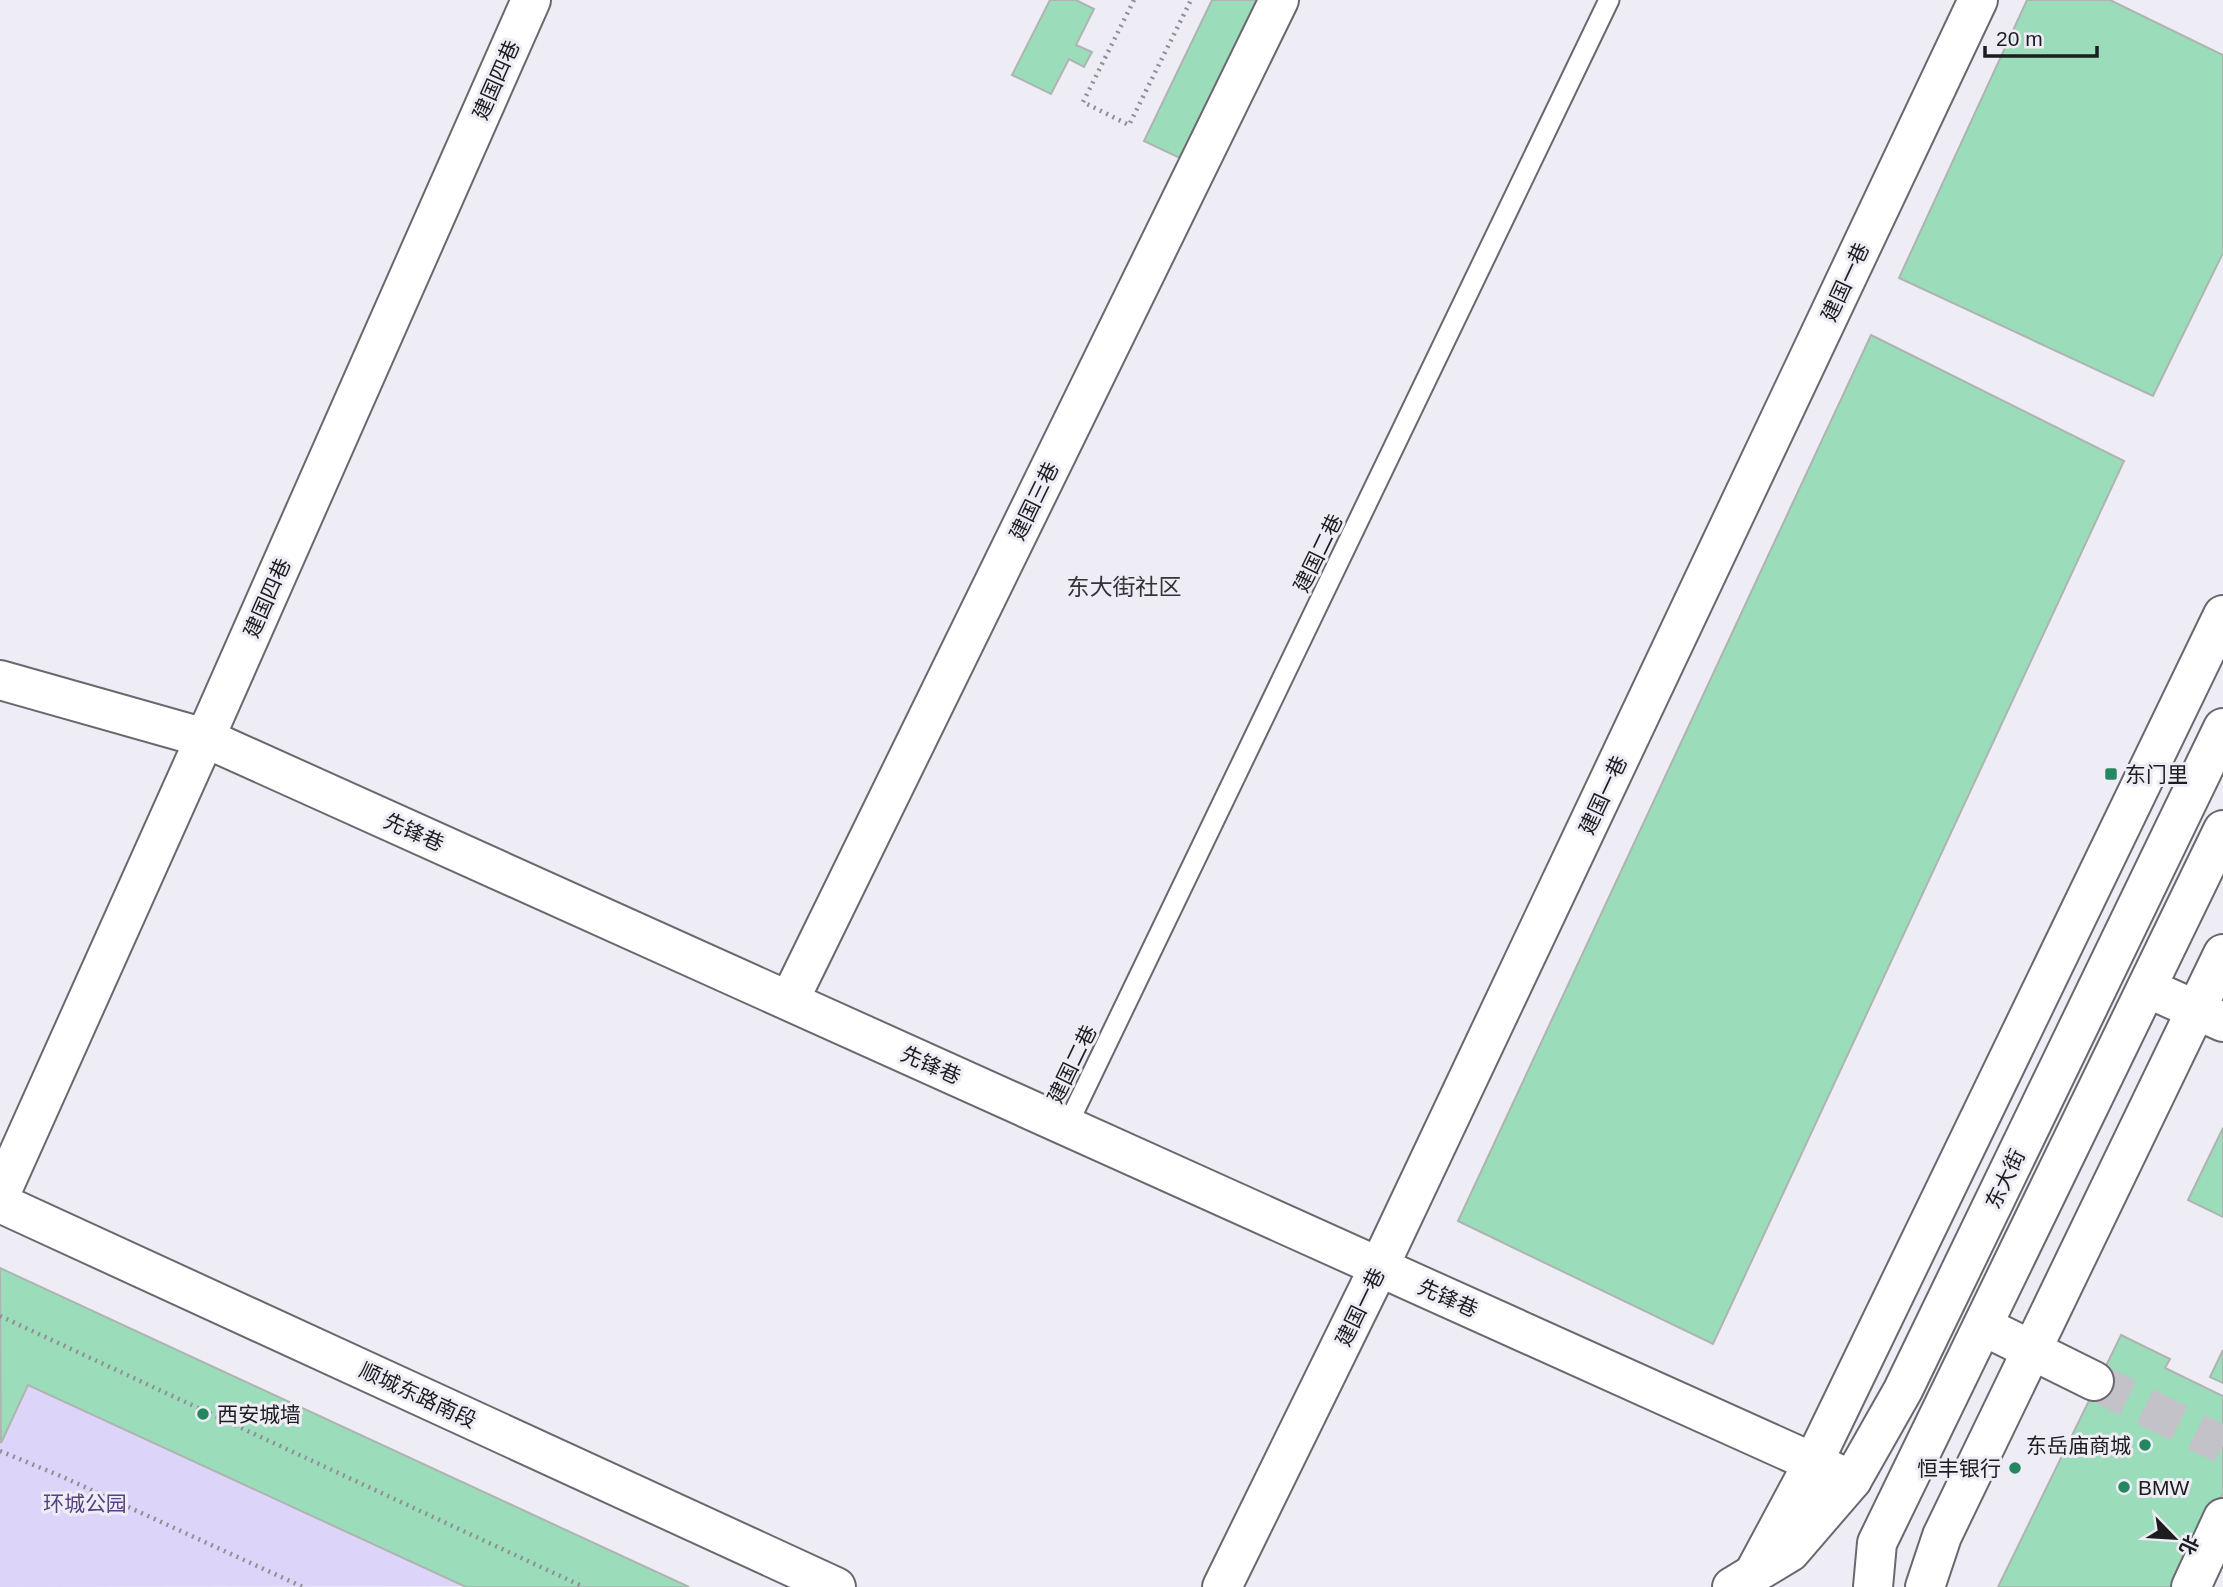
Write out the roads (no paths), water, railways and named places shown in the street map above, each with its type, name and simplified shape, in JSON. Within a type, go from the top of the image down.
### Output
[{"type":"street","name":"建国四巷","points":[[0,1195],[531,0]]},
{"type":"street","name":"建国三巷","points":[[789,1002],[1279,0]]},
{"type":"street","name":"建国一巷","points":[[1222,1587],[1380,1267],[1978,0]]},
{"type":"street","points":[[1743,1580],[1813,1462],[2223,615]]},
{"type":"street","name":"先锋巷","points":[[0,680],[205,738],[1852,1480]]},
{"type":"street","name":"东大街","points":[[1743,1580],[1790,1552],[1852,1480],[1903,1390],[2223,728]]},
{"type":"street","name":"东大街","points":[[1874,1587],[1877,1543],[2223,830]]},
{"type":"street","points":[[1925,1587],[1942,1536],[2032,1350],[2209,1016],[2223,954]]},
{"type":"street","points":[[2147,988],[2209,1016]]},
{"type":"street","name":"顺城东路南段","points":[[0,1203],[836,1587]]},
{"type":"street","points":[[1983,1326],[2094,1381]]},
{"type":"street","points":[[2191,1587],[2223,1518]]},
{"type":"lane","name":"建国二巷","points":[[1067,1126],[1609,0]]},
{"type":"tunnel","points":[[2094,1381],[2223,1445]]},
{"type":"place","name":"东门里","points":[[2111,774]]},
{"type":"place","name":"西安城墙","points":[[203,1414]]},
{"type":"place","name":"东岳庙商城","points":[[2145,1445]]},
{"type":"place","name":"恒丰银行","points":[[2015,1468]]},
{"type":"place","name":"BMW","points":[[2124,1487]]},
{"type":"district","name":"东大街社区","points":[[1124,587]]},
{"type":"park label","name":"环城公园","points":[[85,1503]]}]
